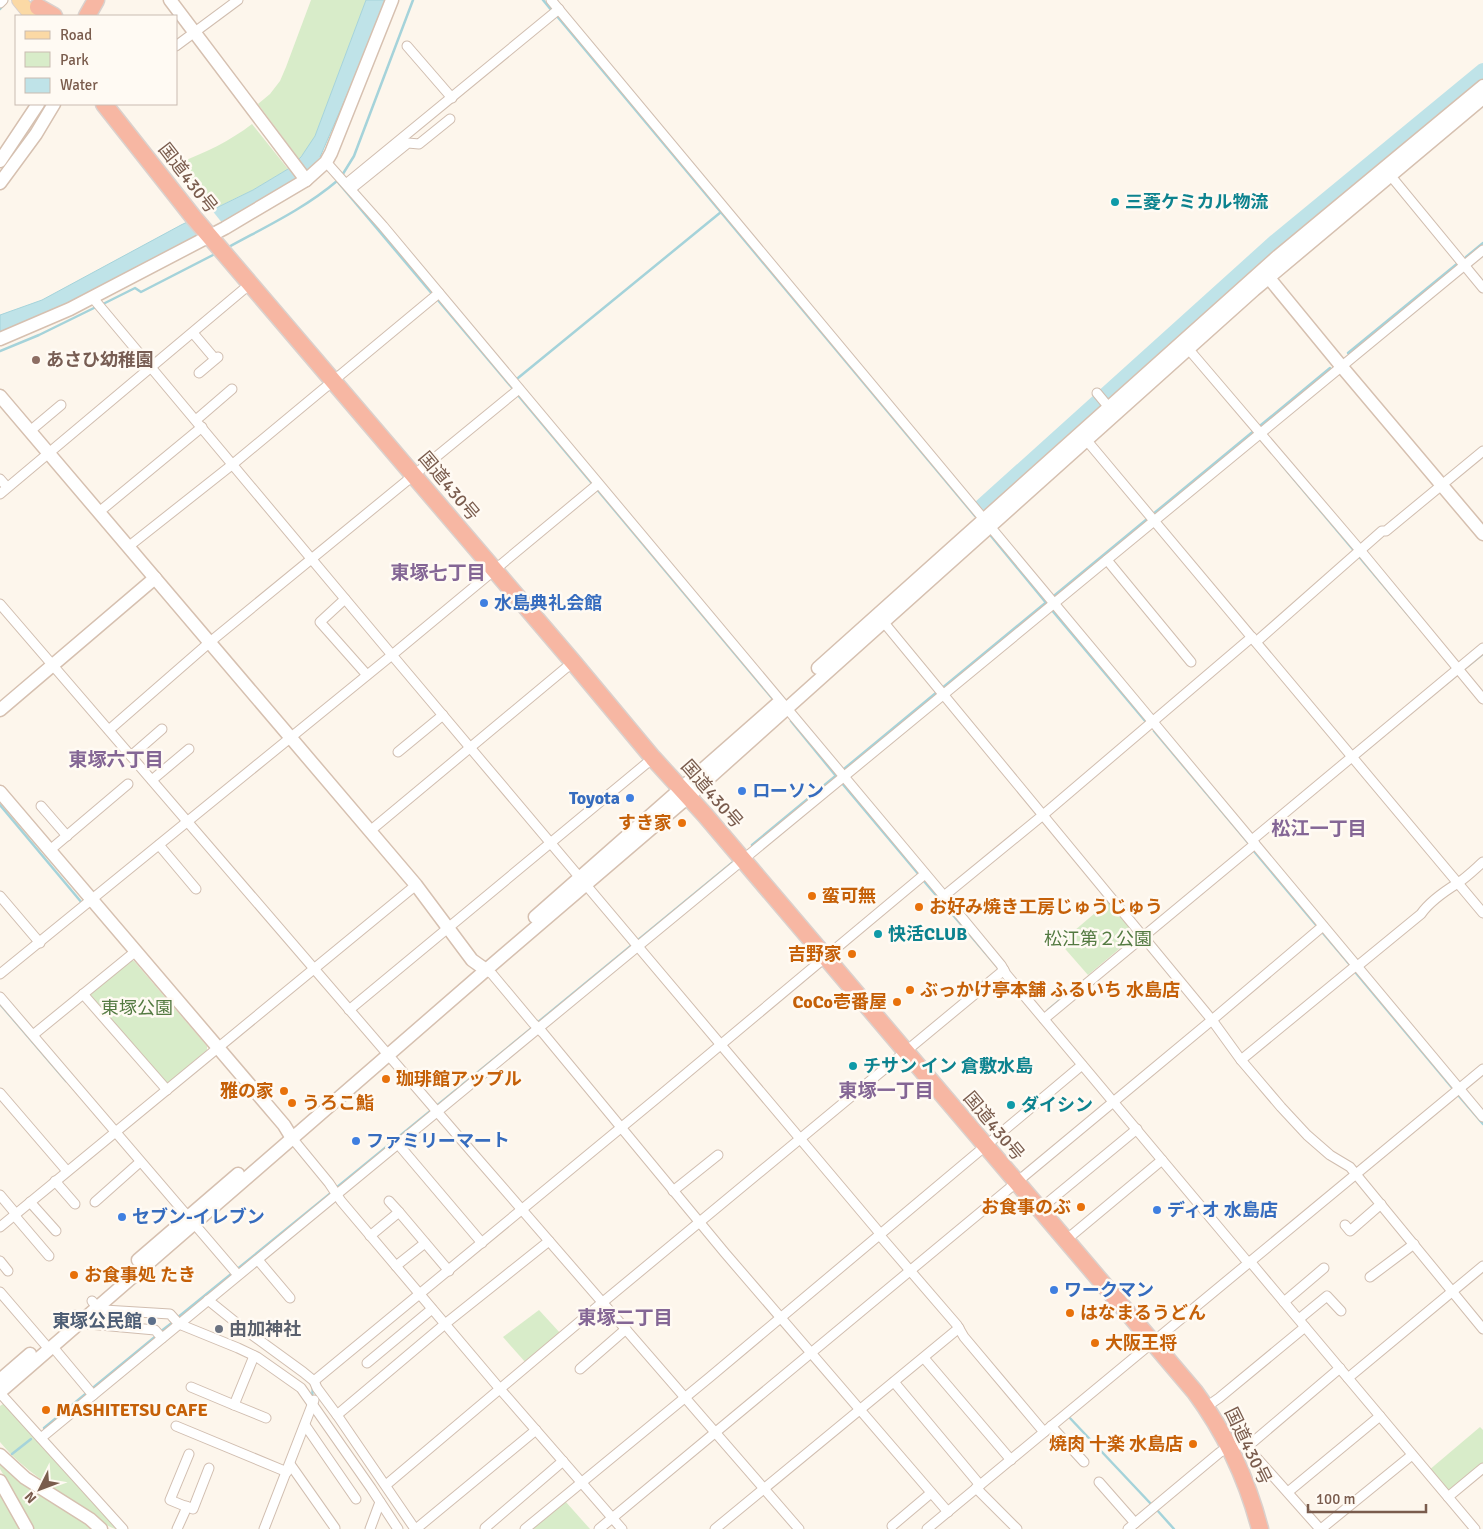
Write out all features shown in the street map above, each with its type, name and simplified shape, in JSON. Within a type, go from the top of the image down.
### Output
[{"type":"highway","points":[[90,12],[109,0]]},
{"type":"highway","points":[[37,10],[51,15]]},
{"type":"highway","name":"国道430号","points":[[105,105],[1157,1340],[1210,1405],[1238,1446],[1258,1489],[1269,1529]]},
{"type":"highway","name":"国道430号","points":[[118,105],[198,216]]},
{"type":"highway","name":"国道430号","points":[[226,248],[250,284],[337,378]]},
{"type":"highway","name":"国道430号","points":[[498,568],[653,758],[688,790]]},
{"type":"highway","name":"国道430号","points":[[1238,1446],[1260,1529]]},
{"type":"main road","points":[[19,0],[37,10]]},
{"type":"street","points":[[0,3],[4,0]]},
{"type":"street","points":[[170,0],[305,178]]},
{"type":"street","points":[[178,45],[238,0]]},
{"type":"street","points":[[0,339],[54,317],[273,201],[326,162],[335,144],[392,0]]},
{"type":"street","points":[[551,0],[555,12],[987,522],[1051,603],[1153,722],[1483,1117]]},
{"type":"street","points":[[345,182],[452,98],[555,12]]},
{"type":"street","points":[[408,46],[452,98]]},
{"type":"street","points":[[123,1529],[0,1392],[94,1304],[688,790],[1083,436],[1109,408],[1185,345],[1483,86]]},
{"type":"street","points":[[1265,274],[1483,98]]},
{"type":"street","points":[[0,161],[37,105]]},
{"type":"street","points":[[0,183],[36,134],[53,105]]},
{"type":"street","points":[[345,182],[408,143],[419,144],[450,119]]},
{"type":"street","points":[[326,162],[345,182],[436,296],[783,705],[922,876],[944,896],[1002,972],[1044,1019],[1080,1066],[1113,1101],[1134,1131],[1247,1262],[1253,1265],[1338,1370],[1348,1378],[1410,1456],[1475,1529]]},
{"type":"street","points":[[1390,175],[1483,288]]},
{"type":"street","points":[[41,1438],[91,1392],[160,1335],[208,1300],[236,1273],[258,1260],[335,1192],[398,1144],[435,1109],[636,944],[746,858],[941,692],[1107,560],[1152,517],[1257,432],[1342,367],[1483,250]]},
{"type":"street","points":[[1265,274],[1483,534]]},
{"type":"street","points":[[0,494],[250,284]]},
{"type":"street","points":[[128,547],[233,464],[436,296]]},
{"type":"street","points":[[92,297],[801,1139],[959,1328],[964,1337],[1045,1429],[1084,1462]]},
{"type":"street","points":[[193,333],[217,358],[199,373]]},
{"type":"street","points":[[1185,345],[1483,699]]},
{"type":"street","points":[[196,420],[232,389]]},
{"type":"street","points":[[109,730],[210,642],[516,391]]},
{"type":"street","points":[[1096,393],[1109,408]]},
{"type":"street","points":[[0,396],[416,885],[472,960],[492,974],[555,1047],[673,1191],[948,1512]]},
{"type":"street","points":[[30,431],[61,404]]},
{"type":"street","points":[[99,512],[202,428]]},
{"type":"street","points":[[1083,436],[1483,913]]},
{"type":"street","points":[[944,896],[1358,552],[1483,451]]},
{"type":"street","points":[[0,479],[8,487]]},
{"type":"street","points":[[0,974],[291,738],[596,486]]},
{"type":"street","points":[[1107,560],[1191,662]]},
{"type":"street","points":[[0,710],[155,578]]},
{"type":"street","points":[[345,599],[320,622],[367,675]]},
{"type":"street","points":[[0,604],[799,1529]]},
{"type":"street","points":[[880,618],[1144,936],[1281,1108],[1330,1155],[1350,1167],[1483,1328]]},
{"type":"street","points":[[1044,1019],[1144,936],[1351,756],[1458,671],[1483,648]]},
{"type":"street","points":[[370,831],[573,662]]},
{"type":"street","points":[[398,752],[443,715]]},
{"type":"street","points":[[131,756],[162,729]]},
{"type":"street","points":[[152,780],[188,749]]},
{"type":"street","points":[[349,1010],[653,758]]},
{"type":"street","points":[[50,850],[128,784]]},
{"type":"street","points":[[0,792],[284,1125],[370,1236],[622,1529]]},
{"type":"street","points":[[41,806],[67,836]]},
{"type":"street","points":[[159,844],[196,889]]},
{"type":"street","points":[[1241,1060],[1420,914],[1451,886],[1458,883],[1483,862]]},
{"type":"street","points":[[264,1529],[313,1405],[315,1385],[420,1294],[922,876]]},
{"type":"street","points":[[0,1227],[416,885]]},
{"type":"street","points":[[0,896],[40,943]]},
{"type":"street","points":[[599,1529],[1323,926]]},
{"type":"street","points":[[33,1035],[136,951]]},
{"type":"street","points":[[386,1485],[603,1302],[1002,972]]},
{"type":"street","points":[[83,994],[166,1090]]},
{"type":"street","points":[[0,997],[236,1273]]},
{"type":"street","points":[[525,1529],[781,1318],[1080,1066]]},
{"type":"street","points":[[927,1529],[1011,1460],[1045,1429],[1157,1340],[1247,1262],[1483,1069]]},
{"type":"street","points":[[0,1093],[67,1171]]},
{"type":"street","points":[[1043,1206],[1134,1131]]},
{"type":"street","points":[[398,1144],[482,1243]]},
{"type":"street","points":[[673,1191],[718,1155]]},
{"type":"street","points":[[1069,1237],[1160,1161]]},
{"type":"street","points":[[95,1202],[140,1162]]},
{"type":"street","points":[[55,1181],[75,1204]]},
{"type":"street","points":[[0,1195],[49,1256]]},
{"type":"street","points":[[389,1201],[449,1271]]},
{"type":"street","points":[[30,1202],[56,1231]]},
{"type":"street","points":[[1345,1225],[1350,1231],[1381,1204]]},
{"type":"street","points":[[370,1236],[398,1212]]},
{"type":"street","points":[[337,1415],[445,1324],[549,1241]]},
{"type":"street","points":[[396,1266],[425,1243]]},
{"type":"street","points":[[1370,1277],[1414,1244]]},
{"type":"street","points":[[258,1260],[290,1298]]},
{"type":"street","points":[[0,1261],[8,1271]]},
{"type":"street","points":[[1348,1378],[1483,1266]]},
{"type":"street","points":[[1284,1302],[1324,1268]]},
{"type":"street","points":[[0,1292],[91,1392]]},
{"type":"street","points":[[1210,1405],[1302,1326],[1327,1296],[1341,1311]]},
{"type":"street","points":[[208,1300],[303,1372],[315,1385],[415,1529],[536,1430]]},
{"type":"street","points":[[94,1304],[104,1310],[170,1314],[177,1321],[254,1356],[302,1388],[398,1529]]},
{"type":"street","points":[[367,1363],[432,1308]]},
{"type":"street","points":[[78,1318],[89,1324],[155,1330],[160,1335]]},
{"type":"street","points":[[715,1529],[959,1328]]},
{"type":"street","points":[[580,1369],[626,1329]]},
{"type":"street","points":[[0,1380],[48,1346]]},
{"type":"street","points":[[234,1405],[254,1356]]},
{"type":"street","points":[[924,1358],[1011,1460]]},
{"type":"street","points":[[1128,1529],[1338,1370]]},
{"type":"street","points":[[894,1382],[978,1486],[1017,1529]]},
{"type":"street","points":[[191,1387],[266,1418]]},
{"type":"street","points":[[1288,1492],[1378,1417]]},
{"type":"street","points":[[305,1425],[356,1499]]},
{"type":"street","points":[[176,1426],[288,1468],[335,1528]]},
{"type":"street","points":[[1238,1446],[1288,1492],[1320,1529],[1410,1456]]},
{"type":"street","points":[[189,1454],[170,1500],[193,1509],[209,1468]]},
{"type":"street","points":[[0,1455],[25,1478],[90,1519],[101,1529]]},
{"type":"street","points":[[485,1528],[563,1461]]},
{"type":"street","points":[[1450,1499],[1483,1468]]},
{"type":"street","points":[[0,1481],[26,1529]]},
{"type":"street","points":[[1099,1482],[1135,1523]]},
{"type":"street","points":[[892,1526],[931,1493]]},
{"type":"street","points":[[370,1529],[380,1502]]},
{"type":"street","points":[[177,1529],[186,1506]]},
{"type":"street","points":[[390,1518],[402,1510]]},
{"type":"green space","points":[[311,0],[366,0],[315,136],[299,159],[258,104],[270,94],[280,81]]},
{"type":"green space","points":[[252,124],[288,169],[253,190],[213,209],[178,163],[217,146]]},
{"type":"green space","name":"松江第２公園","points":[[1109,901],[1137,934],[1088,975],[1060,943]]},
{"type":"green space","name":"東塚公園","points":[[130,960],[134,961],[207,1046],[207,1050],[168,1083],[164,1083],[90,997],[90,992]]},
{"type":"green space","points":[[539,1310],[561,1334],[526,1363],[503,1337]]},
{"type":"green space","points":[[6,1405],[118,1529],[106,1524],[40,1479],[9,1452],[0,1442],[0,1406]]},
{"type":"green space","points":[[1480,1427],[1483,1430],[1483,1465],[1447,1492],[1428,1471]]},
{"type":"green space","points":[[0,1461],[94,1529],[33,1529],[0,1469]]},
{"type":"green space","points":[[0,1492],[21,1529],[0,1529]]},
{"type":"green space","points":[[565,1501],[590,1529],[531,1529]]},
{"type":"water","points":[[366,0],[385,0],[320,157],[322,159],[313,169],[241,214],[70,304],[0,334],[0,315],[42,300],[181,225],[253,190],[288,169],[301,157],[315,136]]},
{"type":"pier","points":[[211,209],[223,224],[198,236],[186,221]]},
{"type":"waterway","points":[[341,177],[354,156],[413,0]]},
{"type":"waterway","points":[[543,0],[552,11]]},
{"type":"waterway","points":[[0,9],[7,1]]},
{"type":"waterway","points":[[556,15],[975,516]]},
{"type":"waterway","points":[[980,507],[1274,242],[1483,70]]},
{"type":"waterway","points":[[337,181],[433,295]]},
{"type":"waterway","points":[[227,248],[298,209],[337,181]]},
{"type":"waterway","points":[[518,378],[721,212]]},
{"type":"waterway","points":[[1466,257],[1483,243]]},
{"type":"waterway","points":[[103,304],[135,288],[141,292],[217,253]]},
{"type":"waterway","points":[[1348,353],[1458,263]]},
{"type":"waterway","points":[[437,299],[514,390]]},
{"type":"waterway","points":[[0,351],[39,335],[96,307]]},
{"type":"waterway","points":[[1172,334],[1175,337]]},
{"type":"waterway","points":[[941,689],[1330,368]]},
{"type":"waterway","points":[[517,394],[772,698]]},
{"type":"waterway","points":[[1281,464],[1415,623]]},
{"type":"waterway","points":[[991,536],[1047,604]]},
{"type":"waterway","points":[[1050,608],[1146,722]]},
{"type":"waterway","points":[[1463,670],[1483,654]]},
{"type":"waterway","points":[[1426,700],[1457,675]]},
{"type":"waterway","points":[[752,845],[937,692]]},
{"type":"waterway","points":[[1358,757],[1412,711]]},
{"type":"waterway","points":[[791,721],[836,776]]},
{"type":"waterway","points":[[1154,731],[1250,845]]},
{"type":"waterway","points":[[841,782],[920,876]]},
{"type":"waterway","points":[[0,805],[82,903]]},
{"type":"waterway","points":[[1253,850],[1316,925]]},
{"type":"waterway","points":[[537,1023],[733,862]]},
{"type":"waterway","points":[[923,880],[999,969]]},
{"type":"waterway","points":[[1322,932],[1350,965]]},
{"type":"waterway","points":[[1356,973],[1454,1090]]},
{"type":"waterway","points":[[1048,1010],[1066,995]]},
{"type":"waterway","points":[[0,1004],[66,1081]]},
{"type":"waterway","points":[[336,1188],[533,1027]]},
{"type":"waterway","points":[[1458,1095],[1483,1124]]},
{"type":"waterway","points":[[177,1318],[332,1192]]},
{"type":"waterway","points":[[160,1332],[173,1322]]},
{"type":"waterway","points":[[44,1428],[156,1336]]},
{"type":"waterway","points":[[312,1397],[313,1387]]},
{"type":"waterway","points":[[1068,1416],[1151,1504]]},
{"type":"waterway","points":[[12,1454],[31,1439]]},
{"type":"waterway","points":[[1157,1510],[1174,1529]]},
{"type":"place","name":"三菱ケミカル物流","points":[[1115,202]]},
{"type":"place","name":"あさひ幼稚園","points":[[36,360]]},
{"type":"place","name":"水島典礼会館","points":[[484,603]]},
{"type":"place","name":"ローソン","points":[[742,791]]},
{"type":"place","name":"Toyota","points":[[630,798]]},
{"type":"place","name":"すき家","points":[[682,823]]},
{"type":"place","name":"蛮可無","points":[[812,896]]},
{"type":"place","name":"お好み焼き工房じゅうじゅう","points":[[919,907]]},
{"type":"place","name":"快活CLUB","points":[[878,934]]},
{"type":"place","name":"吉野家","points":[[852,954]]},
{"type":"place","name":"ぶっかけ亭本舗 ふるいち 水島店","points":[[910,990]]},
{"type":"place","name":"CoCo壱番屋","points":[[897,1002]]},
{"type":"place","name":"チサン イン 倉敷水島","points":[[853,1066]]},
{"type":"place","name":"珈琲館アップル","points":[[386,1079]]},
{"type":"place","name":"雅の家","points":[[284,1091]]},
{"type":"place","name":"うろこ鮨","points":[[292,1103]]},
{"type":"place","name":"ダイシン","points":[[1011,1105]]},
{"type":"place","name":"ファミリーマート","points":[[356,1141]]},
{"type":"place","name":"お食事のぶ","points":[[1081,1207]]},
{"type":"place","name":"ディオ 水島店","points":[[1157,1210]]},
{"type":"place","name":"セブン-イレブン","points":[[122,1217]]},
{"type":"place","name":"お食事処 たき","points":[[74,1275]]},
{"type":"place","name":"ワークマン","points":[[1054,1290]]},
{"type":"place","name":"はなまるうどん","points":[[1070,1313]]},
{"type":"place","name":"東塚公民館","points":[[152,1321]]},
{"type":"place","name":"由加神社","points":[[219,1329]]},
{"type":"place","name":"大阪王将","points":[[1095,1343]]},
{"type":"place","name":"MASHITETSU CAFE","points":[[46,1410]]},
{"type":"place","name":"焼肉 十楽 水島店","points":[[1193,1444]]},
{"type":"district","name":"東塚七丁目","points":[[438,573]]},
{"type":"district","name":"東塚六丁目","points":[[116,760]]},
{"type":"district","name":"松江一丁目","points":[[1319,829]]},
{"type":"district","name":"東塚一丁目","points":[[886,1091]]},
{"type":"district","name":"東塚二丁目","points":[[625,1318]]}]
